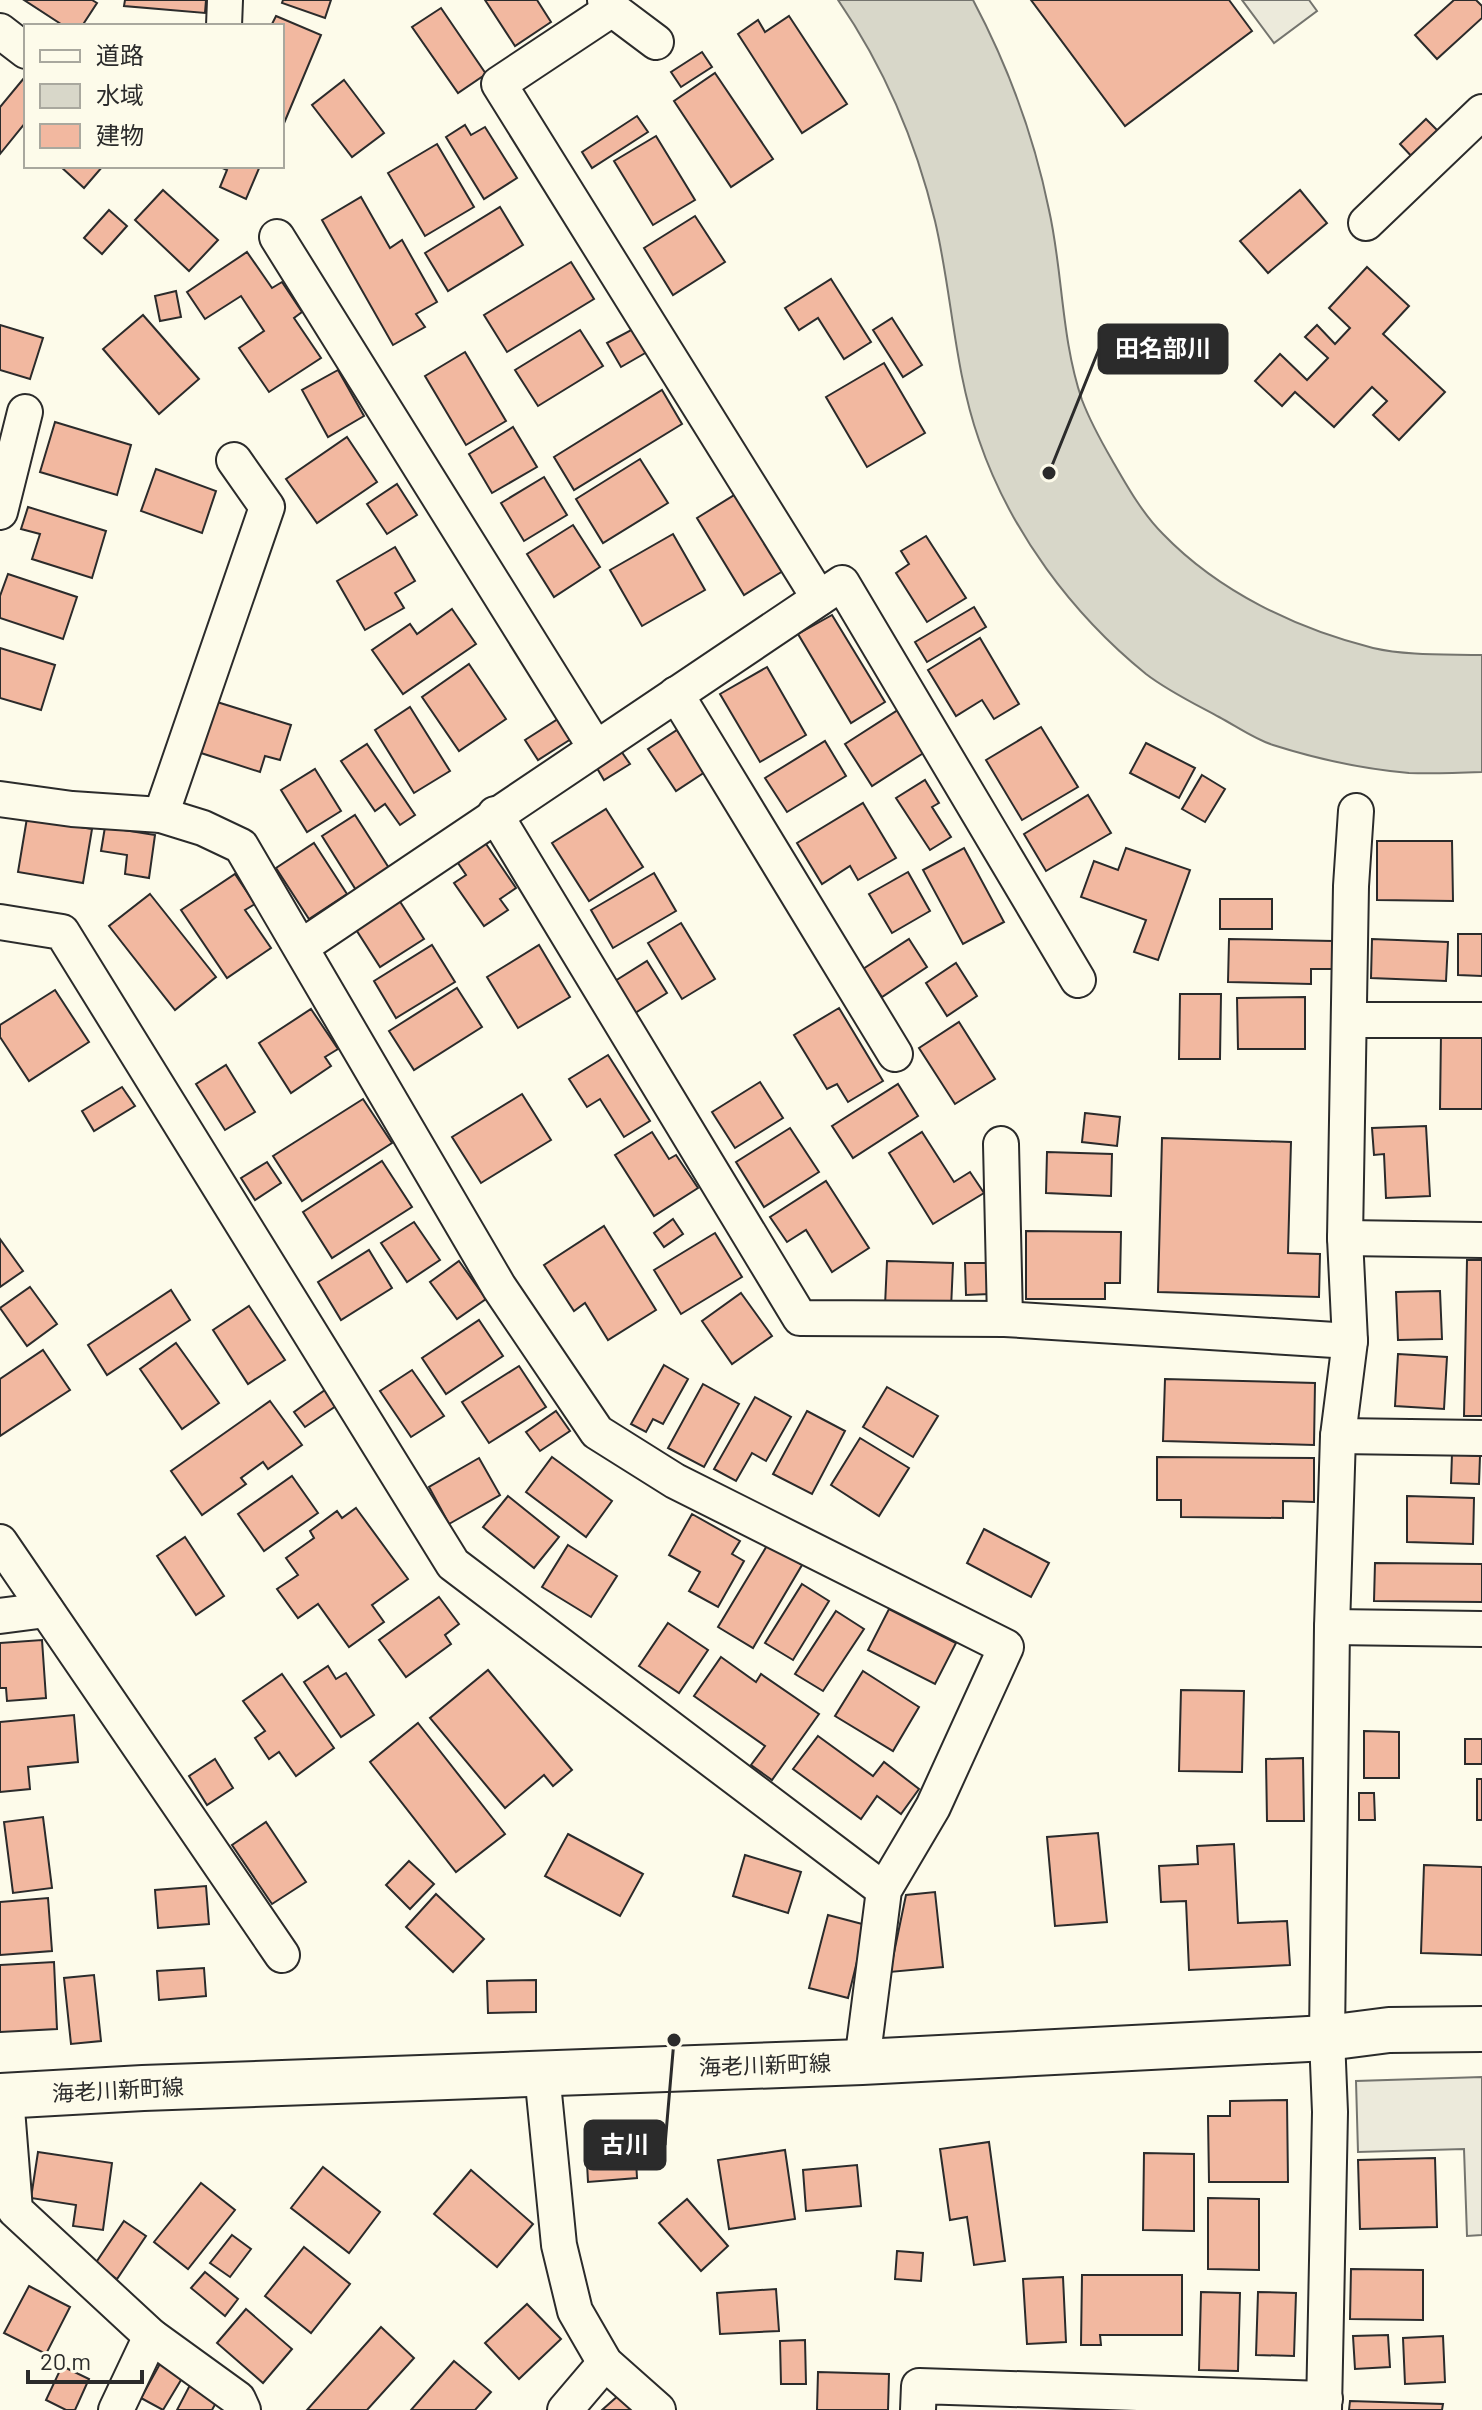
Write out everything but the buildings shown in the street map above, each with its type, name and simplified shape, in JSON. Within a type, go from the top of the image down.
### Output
[{"type":"main road","name":"海老川新町線","points":[[3,2096],[862,2062],[1327,2038],[1389,2030],[1482,2029]]},
{"type":"street","points":[[224,24],[225,0]]},
{"type":"street","points":[[656,42],[608,5],[499,84],[819,598]]},
{"type":"street","points":[[0,31],[24,49]]},
{"type":"street","points":[[1366,223],[1482,112]]},
{"type":"street","points":[[277,237],[595,747]]},
{"type":"street","points":[[0,512],[25,412]]},
{"type":"street","points":[[161,815],[267,507],[234,460]]},
{"type":"street","points":[[301,947],[842,583],[1078,980]]},
{"type":"street","points":[[676,694],[895,1054]]},
{"type":"street","points":[[0,799],[72,809],[161,815],[203,828],[241,846],[499,1287],[597,1432],[675,1481],[1006,1647],[933,1807],[884,1890],[862,2062]]},
{"type":"street","points":[[918,2410],[919,2386],[1324,2404],[1330,2112],[1327,2038],[1332,1627],[1338,1436],[1350,1341],[1345,1238],[1351,886],[1356,811]]},
{"type":"street","points":[[495,814],[800,1318],[1005,1319],[1350,1341]]},
{"type":"street","points":[[0,922],[62,932],[453,1564],[884,1890]]},
{"type":"street","points":[[1350,1020],[1482,1020]]},
{"type":"street","points":[[1001,1144],[1005,1319]]},
{"type":"street","points":[[1345,1238],[1482,1240]]},
{"type":"street","points":[[1338,1436],[1482,1438]]},
{"type":"street","points":[[0,1542],[282,1955]]},
{"type":"street","points":[[0,1616],[46,1610]]},
{"type":"street","points":[[1332,1627],[1482,1629]]},
{"type":"street","points":[[542,2073],[559,2245],[575,2311],[605,2363],[658,2410]]},
{"type":"street","points":[[3,2096],[15,2210],[151,2336],[238,2399],[243,2410]]},
{"type":"street","points":[[116,2410],[151,2336]]},
{"type":"street","points":[[565,2410],[605,2363]]},
{"type":"shaded area","points":[[1242,0],[1309,0],[1317,11],[1274,43]]},
{"type":"shaded area","points":[[1482,2077],[1482,2235],[1467,2236],[1464,2149],[1358,2152],[1356,2081]]},
{"type":"water","points":[[838,0],[973,0],[998,50],[1036,155],[1054,233],[1070,353],[1082,400],[1135,499],[1163,534],[1209,574],[1260,606],[1288,619],[1344,640],[1386,651],[1482,655],[1482,772],[1409,773],[1375,769],[1323,759],[1266,742],[1146,674],[1069,598],[1026,538],[992,474],[964,386],[941,248],[918,163],[884,79]]},
{"type":"place","name":"田名部川","points":[[1049,473]]},
{"type":"place","name":"古川","points":[[674,2040]]}]
